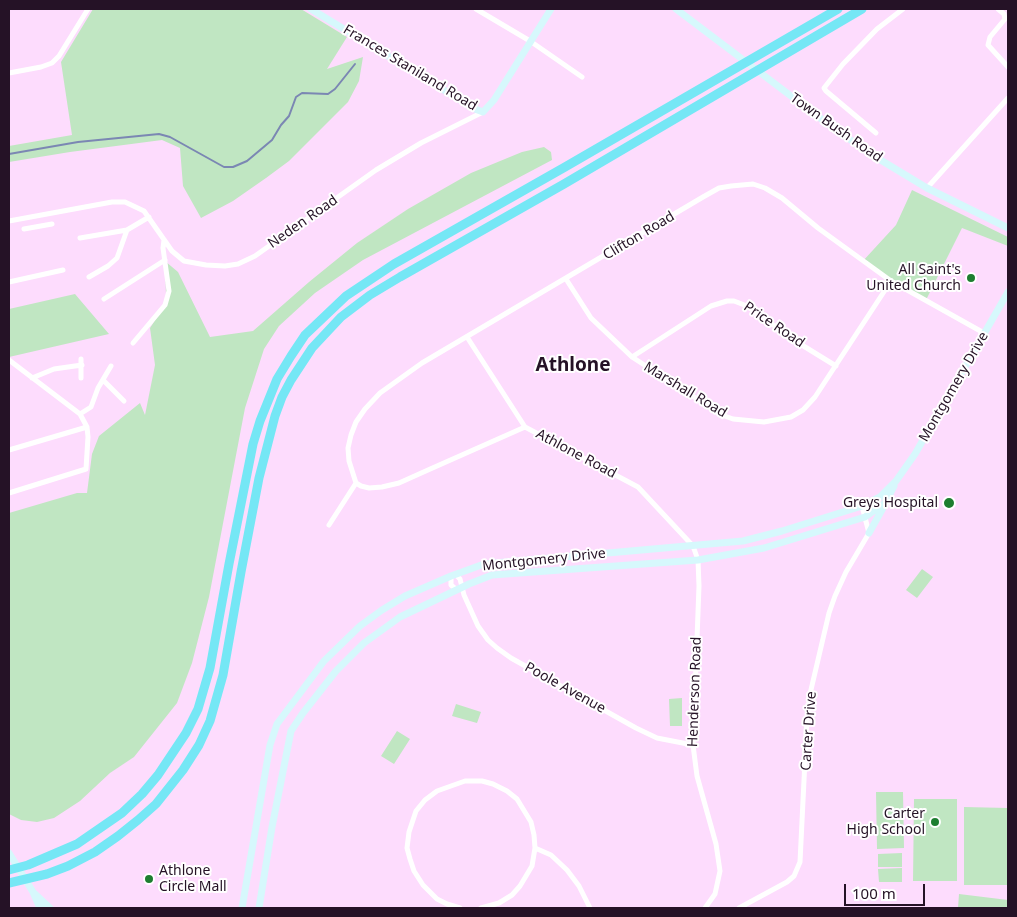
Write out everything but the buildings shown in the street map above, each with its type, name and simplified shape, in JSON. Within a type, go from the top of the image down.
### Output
[{"type":"highway","points":[[9,870],[36,862],[77,844],[122,813],[158,775],[186,733],[198,709],[210,668],[246,475],[260,421],[277,379],[305,336],[346,296],[371,279],[838,9]]},
{"type":"highway","points":[[9,883],[47,874],[68,866],[95,852],[118,836],[156,804],[183,770],[199,745],[210,721],[224,675],[241,572],[269,434],[282,397],[291,380],[312,348],[340,317],[370,295],[862,9]]},
{"type":"street","points":[[9,73],[52,63],[59,56],[88,9]]},
{"type":"street","name":"Frances Staniland Road","points":[[311,9],[475,109],[483,112]]},
{"type":"street","points":[[476,9],[530,41],[582,78]]},
{"type":"street","name":"Neden Road","points":[[9,221],[120,201],[138,207],[148,217],[172,251],[184,261],[206,265],[225,266],[238,264],[255,256],[376,170],[421,143],[483,112],[494,100],[551,9]]},
{"type":"street","name":"Town Bush Road","points":[[676,9],[868,153],[927,188],[1008,228]]},
{"type":"street","points":[[876,132],[824,88],[843,64],[877,29],[902,9]]},
{"type":"street","points":[[998,9],[1004,14],[1006,19],[990,37],[988,45],[1008,67]]},
{"type":"street","points":[[927,188],[1008,98]]},
{"type":"street","name":"Clifton Road","points":[[356,482],[350,468],[348,448],[351,435],[356,422],[380,393],[422,363],[720,188],[740,184],[753,184],[765,188],[782,198],[818,228],[891,281],[984,333]]},
{"type":"street","points":[[36,215],[40,226]]},
{"type":"street","points":[[80,238],[127,230],[148,217]]},
{"type":"street","points":[[24,229],[52,224]]},
{"type":"street","points":[[89,277],[108,266],[117,258],[127,230]]},
{"type":"street","points":[[133,343],[165,306],[169,291],[164,239]]},
{"type":"street","points":[[104,299],[165,260]]},
{"type":"street","points":[[9,282],[63,270]]},
{"type":"street","name":"Marshall Road","points":[[566,279],[591,318],[632,357],[722,415],[733,419],[764,422],[791,417],[803,410],[815,397],[891,281]]},
{"type":"street","name":"Montgomery Drive","points":[[259,908],[278,794],[291,731],[329,679],[364,643],[400,617],[461,591],[482,579],[502,574],[698,560],[749,552],[775,546],[866,517],[885,503],[896,481],[915,454],[1008,292]]},
{"type":"street","name":"Price Road","points":[[632,357],[711,306],[734,301],[748,306],[797,342],[836,366]]},
{"type":"street","name":"Athlone Road","points":[[467,337],[525,427],[638,487],[693,546],[698,560]]},
{"type":"street","points":[[81,359],[82,378]]},
{"type":"street","points":[[9,360],[80,414],[87,427],[88,437],[86,469],[9,492]]},
{"type":"street","points":[[32,378],[54,368],[82,365]]},
{"type":"street","points":[[80,414],[91,407],[111,366]]},
{"type":"street","points":[[103,380],[124,401]]},
{"type":"street","points":[[9,450],[87,427]]},
{"type":"street","points":[[329,525],[356,482],[361,486],[369,488],[399,483],[525,427]]},
{"type":"street","name":"Montgomery Drive","points":[[242,908],[272,736],[283,714],[324,661],[360,626],[382,610],[406,596],[453,575],[494,562],[743,541],[862,506],[880,497],[896,481]]},
{"type":"street","points":[[869,532],[885,503]]},
{"type":"street","points":[[862,506],[869,532]]},
{"type":"street","points":[[782,531],[787,541]]},
{"type":"street","name":"Carter Drive","points":[[739,908],[787,882],[797,870],[801,857],[807,719],[816,667],[835,596],[846,572],[869,532]]},
{"type":"street","points":[[770,534],[775,546]]},
{"type":"street","points":[[590,555],[590,567]]},
{"type":"street","points":[[580,556],[582,568]]},
{"type":"street","name":"Henderson Road","points":[[698,560],[699,586],[693,745],[697,776],[720,860],[718,883],[714,894],[705,908]]},
{"type":"street","name":"Poole Avenue","points":[[461,591],[451,584],[453,575],[460,579],[461,591],[478,626],[488,640],[511,658],[657,738],[693,745]]},
{"type":"street","points":[[324,661],[330,664],[336,671]]},
{"type":"street","points":[[316,671],[329,679]]},
{"type":"street","points":[[460,908],[447,904],[430,892],[414,872],[407,848],[411,822],[416,811],[436,790],[465,781],[482,781],[507,791],[517,800],[531,822],[535,848],[532,866],[512,895],[499,903],[481,908]]},
{"type":"street","points":[[535,848],[551,855],[567,870],[579,886],[590,908]]},
{"type":"street","points":[[9,853],[33,892],[40,908]]},
{"type":"street","points":[[33,892],[50,908]]},
{"type":"green space","points":[[93,9],[301,9],[347,37],[327,69],[363,57],[359,81],[348,102],[289,161],[233,201],[201,218],[183,186],[180,148],[162,140],[9,162],[9,146],[72,135],[61,62]]},
{"type":"green space","points":[[544,147],[551,152],[552,160],[363,260],[315,293],[279,326],[264,349],[245,408],[209,597],[192,663],[177,703],[134,757],[110,773],[80,801],[54,818],[37,822],[21,820],[9,814],[9,513],[77,493],[87,493],[92,454],[99,436],[140,403],[145,415],[155,365],[150,328],[163,308],[166,295],[165,261],[178,272],[210,337],[253,331],[357,243],[408,209],[471,173],[522,152]]},
{"type":"green space","points":[[912,190],[1008,237],[1008,246],[962,228],[926,300],[862,262],[896,225]]},
{"type":"green space","points":[[75,294],[109,334],[9,357],[9,309]]},
{"type":"green space","points":[[922,569],[933,577],[917,598],[906,590]]},
{"type":"green space","points":[[682,698],[682,726],[670,726],[669,699]]},
{"type":"green space","points":[[456,704],[481,712],[477,723],[452,716]]},
{"type":"green space","points":[[397,731],[410,739],[394,764],[381,756]]},
{"type":"green space","points":[[876,792],[903,792],[904,848],[877,849]]},
{"type":"green space","points":[[914,799],[957,799],[957,881],[913,881]]},
{"type":"green space","points":[[964,807],[1008,808],[1008,885],[964,885]]},
{"type":"green space","points":[[902,853],[902,867],[878,867],[878,854]]},
{"type":"green space","points":[[902,868],[902,882],[879,882],[878,869]]},
{"type":"green space","points":[[959,894],[1008,900],[1008,908],[958,908]]},
{"type":"waterway","points":[[9,154],[78,142],[159,134],[170,137],[224,167],[233,167],[247,161],[272,140],[289,116],[296,97],[302,93],[328,94],[335,89],[355,64]]},
{"type":"place","name":"All Saint's United Church","points":[[971,278]]},
{"type":"place","name":"Greys Hospital","points":[[949,503]]},
{"type":"place","name":"Carter High School","points":[[935,822]]},
{"type":"place","name":"Athlone Circle Mall","points":[[149,879]]},
{"type":"district","name":"Athlone","points":[[573,366]]}]
